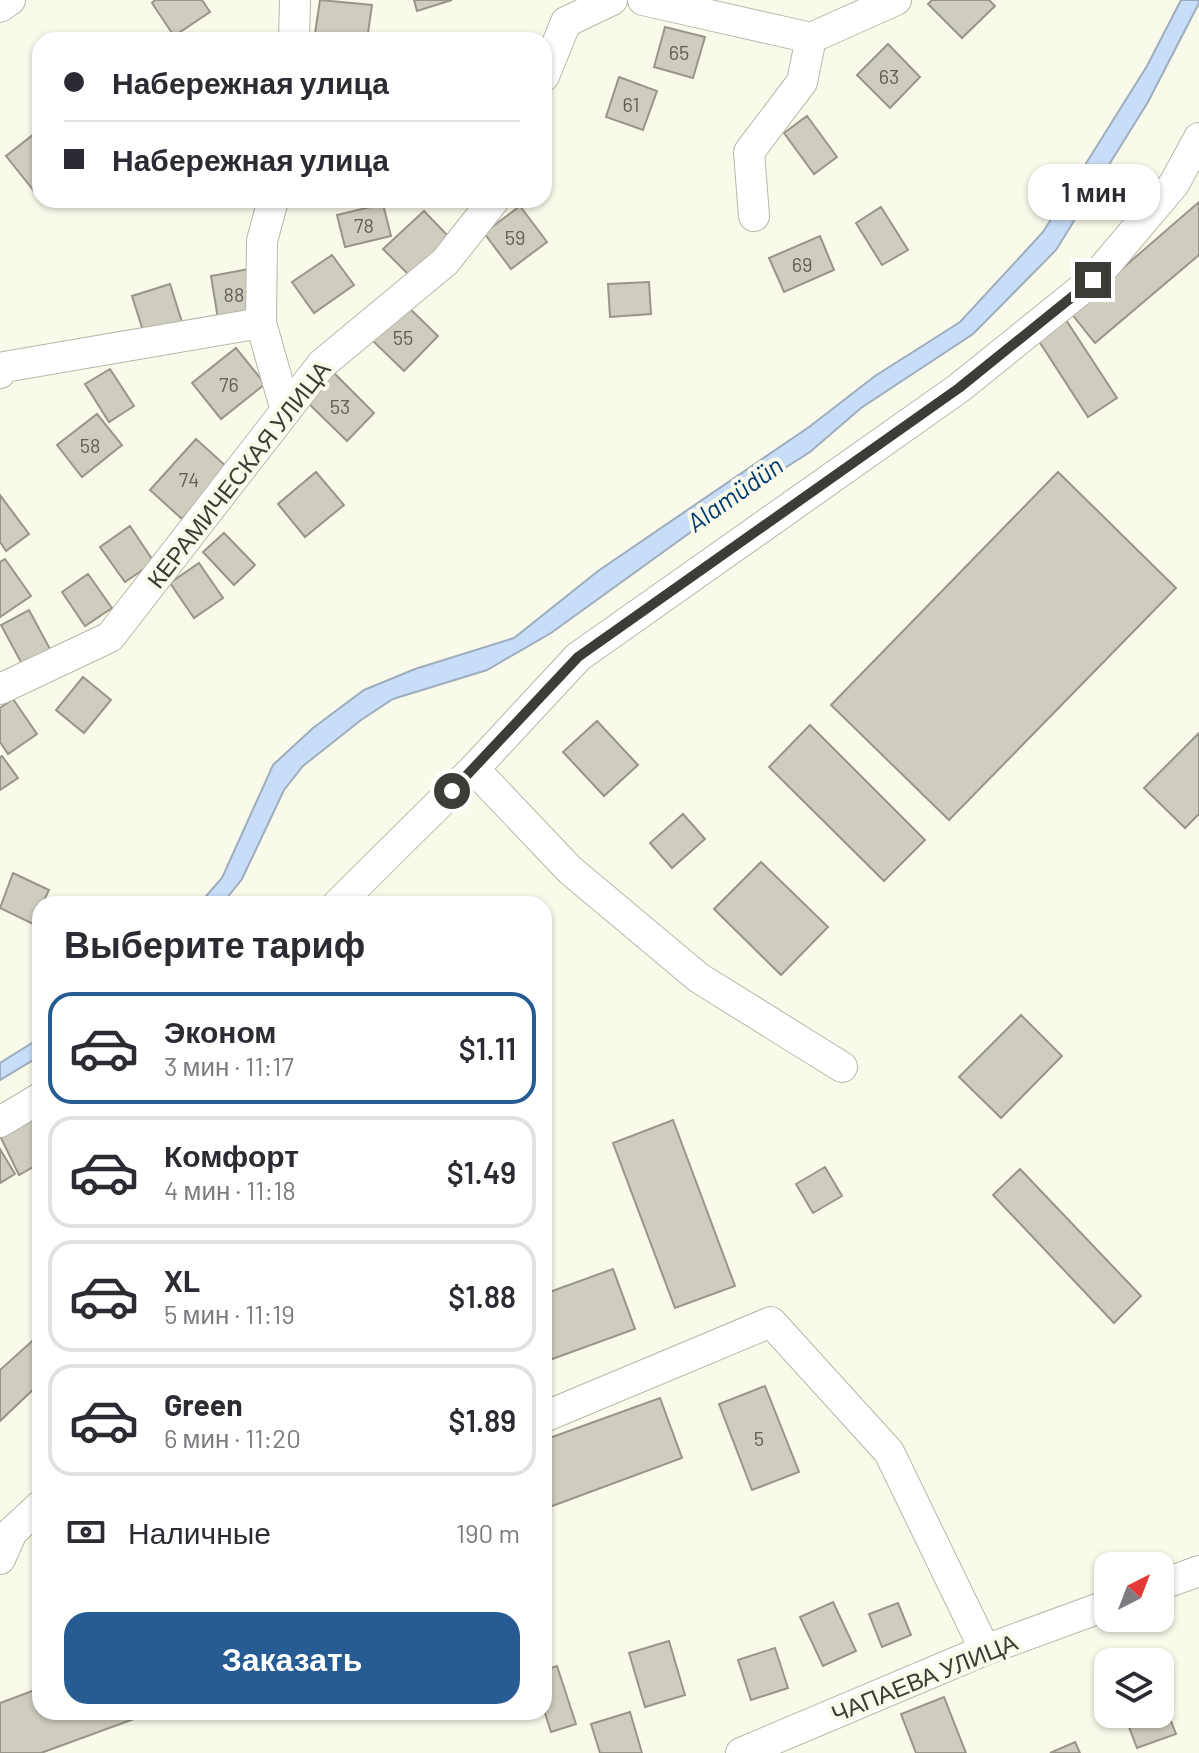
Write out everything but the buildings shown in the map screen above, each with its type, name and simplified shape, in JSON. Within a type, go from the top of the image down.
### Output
[{"type":"street","points":[[0,7],[10,0]]},
{"type":"street","points":[[294,32],[295,0]]},
{"type":"street","points":[[552,56],[566,22],[612,0]]},
{"type":"street","points":[[643,0],[811,38],[896,0]]},
{"type":"street","points":[[754,216],[749,152],[802,82],[811,38]]},
{"type":"street","points":[[346,896],[474,769],[578,657],[959,388],[1093,280],[1174,184],[1199,138]]},
{"type":"street","points":[[271,208],[262,241],[261,323],[286,411]]},
{"type":"street","name":"КЕРАМИЧЕСКАЯ УЛИЦА","points":[[0,689],[110,637],[322,364],[445,262],[488,208]]},
{"type":"street","points":[[0,373],[4,367],[261,323]]},
{"type":"street","points":[[474,769],[570,870],[699,978],[842,1067]]},
{"type":"street","points":[[0,1122],[32,1103]]},
{"type":"street","points":[[552,1414],[771,1322],[889,1452],[985,1650]]},
{"type":"street","points":[[0,1559],[12,1532],[32,1513]]},
{"type":"street","points":[[1174,1580],[1199,1571]]},
{"type":"street","name":"ЧАПАЕВА УЛИЦА","points":[[741,1753],[985,1650],[1094,1610]]},
{"type":"water","name":"Alamüdün","points":[[1181,0],[1199,0],[1148,102],[1056,250],[973,334],[861,408],[810,452],[738,498],[551,633],[487,670],[393,699],[361,720],[303,766],[284,790],[242,879],[228,896],[206,896],[222,878],[273,765],[313,728],[364,690],[415,669],[514,638],[598,571],[809,427],[875,376],[960,322],[1043,232],[1147,66]]},
{"type":"water","points":[[32,1043],[32,1061],[0,1080],[0,1063]]},
{"type":"route","points":[[452,791],[578,657],[959,388],[1093,280]]}]
